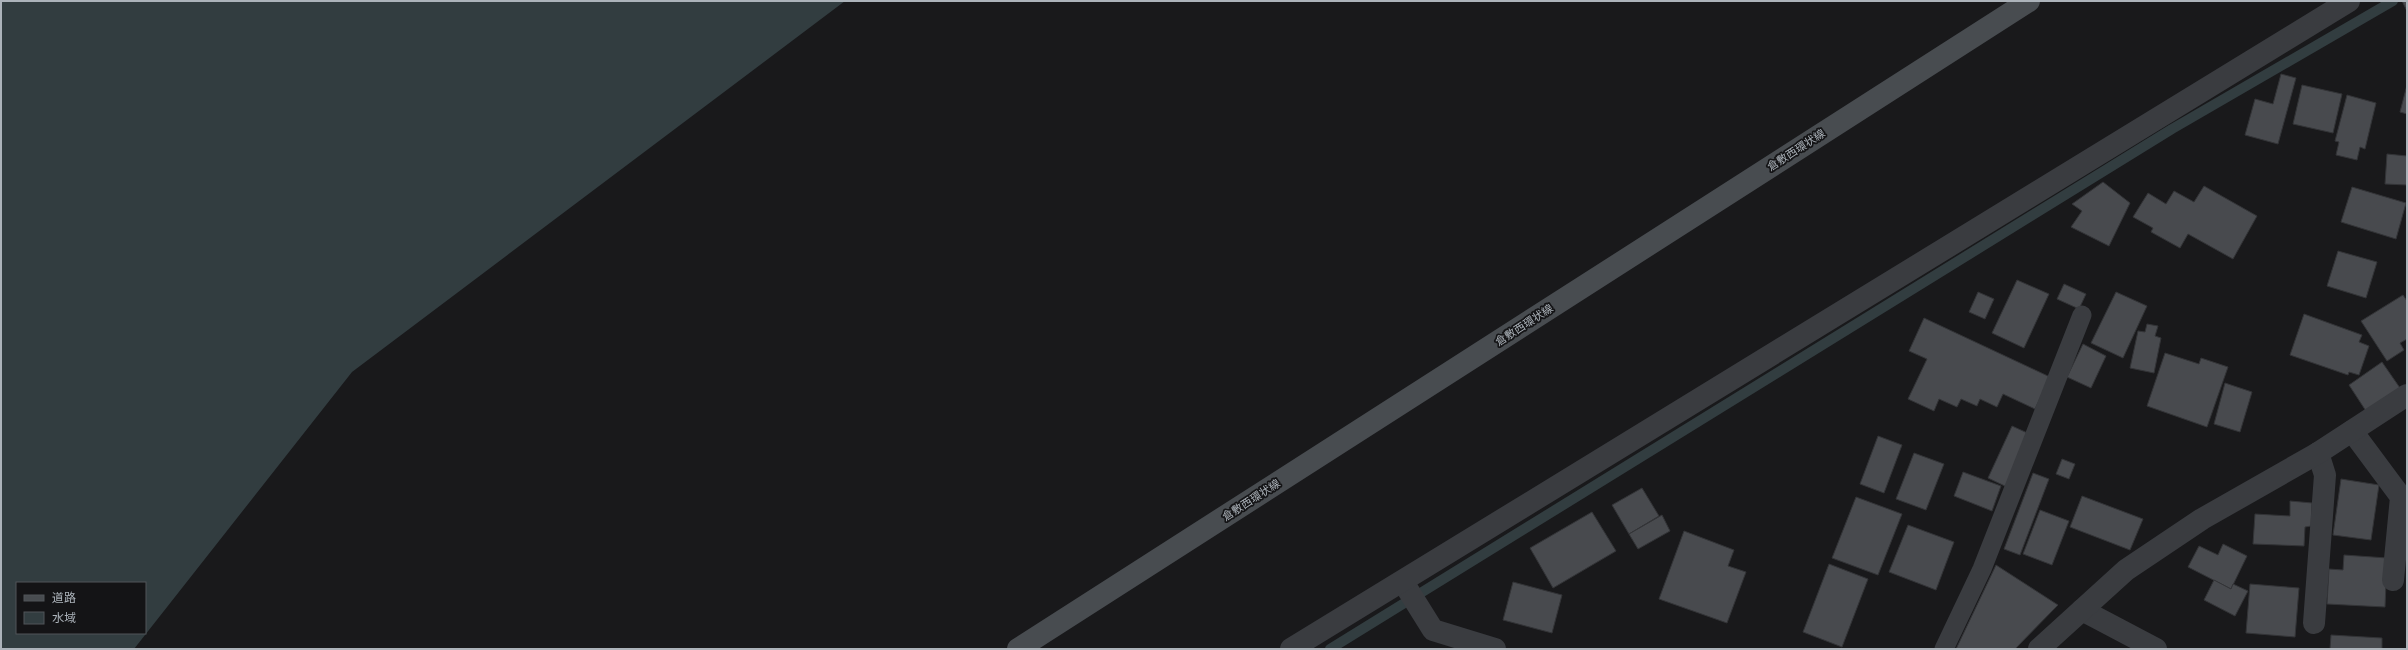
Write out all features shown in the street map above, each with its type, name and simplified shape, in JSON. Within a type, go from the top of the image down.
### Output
[{"type":"main road","name":"倉敷西環状線","points":[[1018,649],[2029,1]]},
{"type":"street","points":[[1291,649],[1409,593],[2349,1]]},
{"type":"street","points":[[2039,649],[2126,570],[2202,519],[2318,453],[2407,396]]},
{"type":"street","points":[[2352,431],[2401,497],[2393,580]]},
{"type":"street","points":[[2314,623],[2324,475],[2318,453]]},
{"type":"street","points":[[1409,593],[1432,630],[1495,649]]},
{"type":"street","points":[[2082,610],[2156,649]]},
{"type":"lane","points":[[1944,649],[1982,568],[2082,315]]},
{"type":"water","points":[[1,1],[845,1],[352,372],[146,634],[146,582],[16,582],[16,634],[146,634],[134,649],[1,649]]},
{"type":"building","points":[[2402,1],[2407,1],[2407,11]]},
{"type":"building","points":[[2281,74],[2296,78],[2278,144],[2245,135],[2255,99],[2273,104]]},
{"type":"building","points":[[2302,85],[2342,94],[2333,133],[2293,124]]},
{"type":"building","points":[[2407,85],[2407,114],[2400,112]]},
{"type":"building","points":[[2347,95],[2376,103],[2365,149],[2360,147],[2357,160],[2336,155],[2339,142],[2335,141]]},
{"type":"building","points":[[2387,154],[2407,156],[2407,185],[2385,184]]},
{"type":"building","points":[[2103,182],[2130,203],[2109,246],[2071,227],[2082,211],[2072,204]]},
{"type":"building","points":[[2204,186],[2257,216],[2233,259],[2188,234],[2180,248],[2151,232],[2153,228],[2133,217],[2148,193],[2166,204],[2174,191],[2194,202]]},
{"type":"building","points":[[2352,187],[2406,203],[2396,239],[2341,222]]},
{"type":"building","points":[[2338,251],[2377,262],[2366,298],[2327,286]]},
{"type":"building","points":[[2017,280],[2049,294],[2024,348],[1992,333]]},
{"type":"building","points":[[2064,284],[2086,294],[2079,309],[2057,299]]},
{"type":"building","points":[[1978,292],[1994,299],[1985,319],[1969,312]]},
{"type":"building","points":[[2116,292],[2147,306],[2123,358],[2091,343]]},
{"type":"building","points":[[2403,295],[2407,301],[2407,339],[2400,343],[2404,350],[2387,361],[2361,321]]},
{"type":"building","points":[[2304,314],[2362,335],[2359,342],[2369,346],[2359,375],[2349,372],[2348,375],[2290,355]]},
{"type":"building","points":[[1924,318],[2050,377],[2035,409],[2003,394],[1997,407],[1980,399],[1977,406],[1961,399],[1957,407],[1939,399],[1934,411],[1908,399],[1927,359],[1909,351]]},
{"type":"building","points":[[2147,324],[2158,326],[2155,336],[2161,338],[2154,373],[2130,368],[2138,331],[2145,332]]},
{"type":"building","points":[[2083,344],[2106,356],[2091,388],[2067,377]]},
{"type":"building","points":[[2165,353],[2199,364],[2201,358],[2228,367],[2207,427],[2147,406]]},
{"type":"building","points":[[2382,362],[2400,388],[2366,411],[2349,385]]},
{"type":"building","points":[[2225,383],[2252,392],[2240,432],[2214,424]]},
{"type":"building","points":[[2012,426],[2034,436],[2009,488],[1988,478]]},
{"type":"building","points":[[1878,436],[1902,445],[1884,493],[1860,484]]},
{"type":"building","points":[[1914,453],[1944,464],[1926,510],[1896,499]]},
{"type":"building","points":[[2062,459],[2075,464],[2069,479],[2056,474]]},
{"type":"building","points":[[1963,472],[2001,486],[1992,511],[1954,496]]},
{"type":"building","points":[[2033,473],[2049,479],[2020,555],[2004,549]]},
{"type":"building","points":[[2341,479],[2379,485],[2371,540],[2333,535]]},
{"type":"building","points":[[1642,488],[1659,516],[1629,534],[1612,505]]},
{"type":"building","points":[[2082,496],[2143,519],[2130,550],[2070,527]]},
{"type":"building","points":[[1856,497],[1902,514],[1878,575],[1832,558]]},
{"type":"building","points":[[2290,501],[2312,503],[2311,526],[2305,527],[2304,546],[2253,544],[2255,514],[2290,516]]},
{"type":"building","points":[[2040,510],[2069,521],[2052,565],[2023,554]]},
{"type":"building","points":[[1592,512],[1616,551],[1553,588],[1530,548]]},
{"type":"building","points":[[1662,515],[1670,531],[1638,549],[1629,534]]},
{"type":"building","points":[[1908,525],[1954,542],[1936,590],[1889,572]]},
{"type":"building","points":[[1684,531],[1734,550],[1728,566],[1746,572],[1727,623],[1659,599]]},
{"type":"building","points":[[2223,544],[2247,556],[2231,589],[2188,567],[2199,546],[2218,555]]},
{"type":"building","points":[[2344,555],[2387,558],[2385,607],[2327,604],[2329,569],[2343,570]]},
{"type":"building","points":[[1829,564],[1868,579],[1842,647],[1803,632]]},
{"type":"building","points":[[1996,565],[2058,605],[2015,649],[1956,649]]},
{"type":"building","points":[[2214,580],[2231,589],[2233,584],[2248,591],[2235,616],[2204,600]]},
{"type":"building","points":[[1513,582],[1562,595],[1552,633],[1503,620]]},
{"type":"building","points":[[2250,584],[2299,588],[2295,637],[2246,633]]},
{"type":"building","points":[[2331,635],[2382,638],[2382,649],[2330,649]]},
{"type":"waterway","points":[[1330,649],[2172,129],[2393,1]]}]
